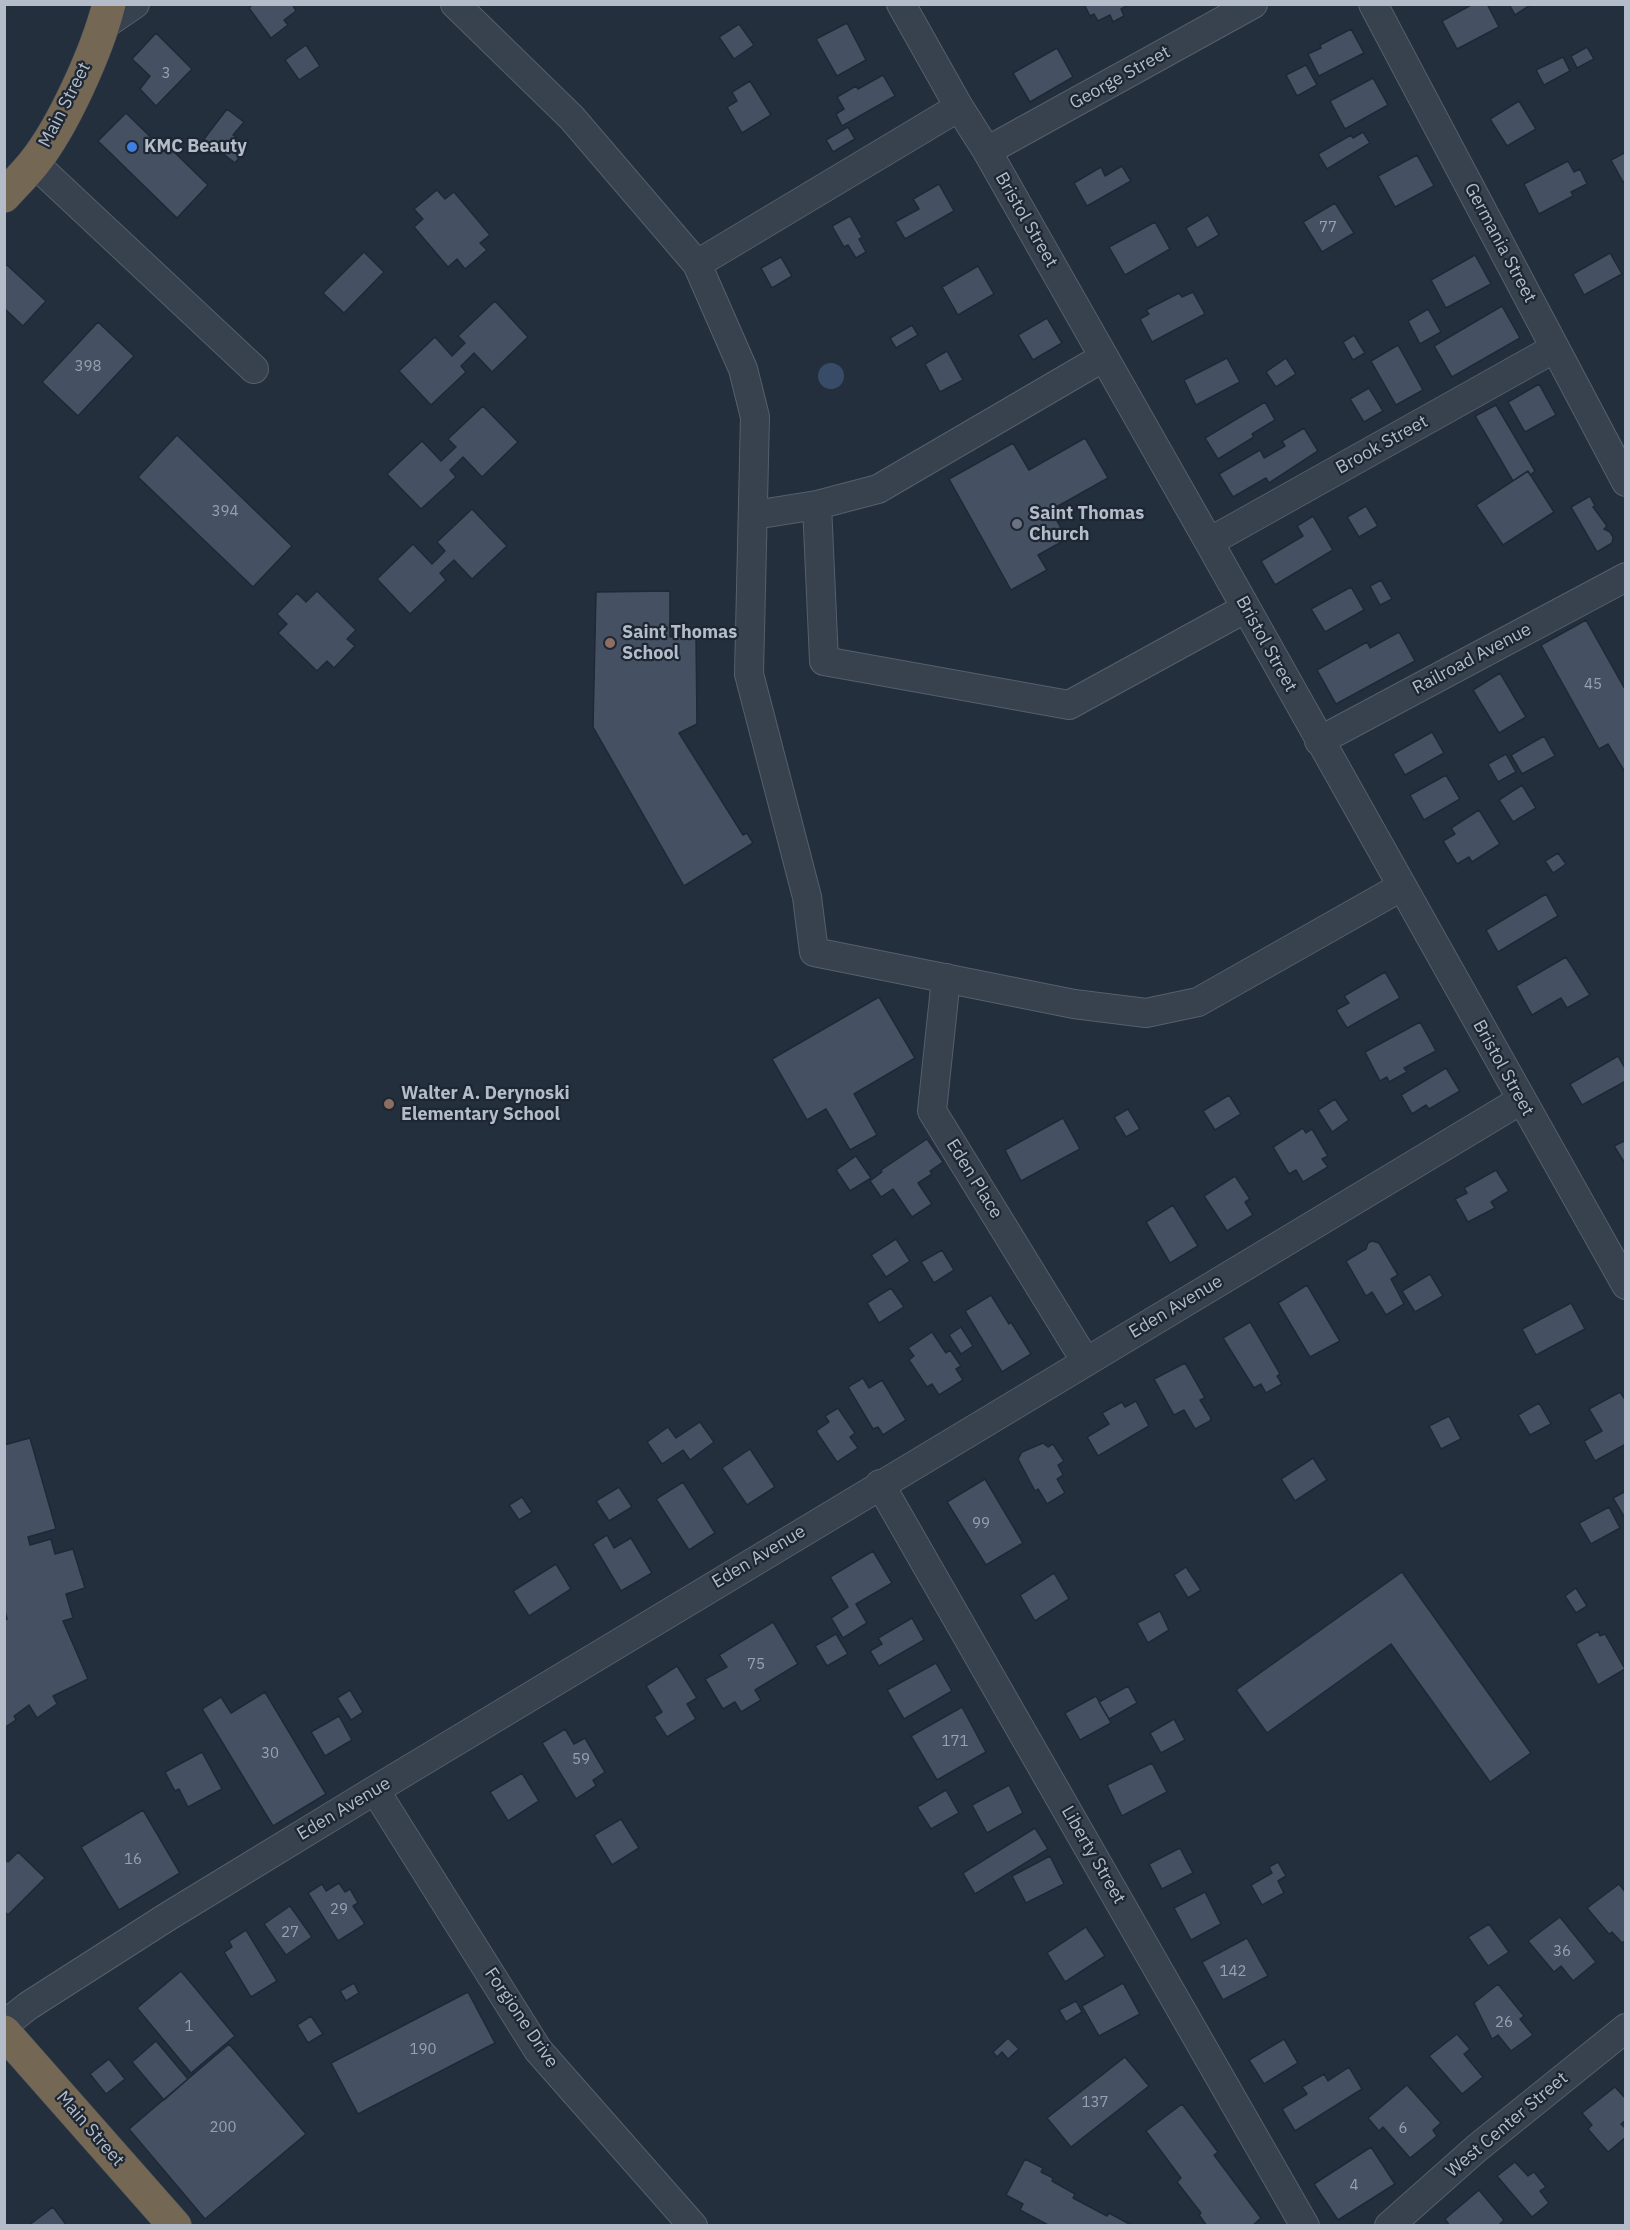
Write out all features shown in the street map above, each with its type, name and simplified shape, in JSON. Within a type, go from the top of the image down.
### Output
[{"type":"highway","name":"Main Street","points":[[4,196],[34,163],[56,128],[106,15]]},
{"type":"highway","name":"Main Street","points":[[4,2032],[175,2226]]},
{"type":"street","points":[[106,15],[135,4]]},
{"type":"street","points":[[455,4],[572,118],[697,264],[743,369],[755,417],[749,674],[807,897],[814,952],[1074,1004],[1146,1013],[1198,1002],[1401,887]]},
{"type":"street","name":"Bristol Street","points":[[901,4],[1209,542],[1626,1285]]},
{"type":"street","name":"George Street","points":[[987,151],[1253,4]]},
{"type":"street","name":"Germania Street","points":[[1373,4],[1626,482]]},
{"type":"street","points":[[697,264],[959,108]]},
{"type":"street","points":[[34,163],[254,369]]},
{"type":"street","name":"Brook Street","points":[[1209,542],[1555,348]]},
{"type":"street","points":[[754,515],[817,505],[878,489],[1104,357]]},
{"type":"street","points":[[817,505],[824,661],[1070,705],[1246,608]]},
{"type":"street","name":"Railroad Avenue","points":[[1319,741],[1626,577]]},
{"type":"street","name":"Eden Place","points":[[946,978],[932,1111],[1086,1362]]},
{"type":"street","name":"Eden Avenue","points":[[4,2025],[28,2006],[167,1917],[375,1790],[1521,1100]]},
{"type":"street","name":"Liberty Street","points":[[880,1484],[1305,2226]]},
{"type":"street","name":"Forgione Drive","points":[[375,1790],[538,2050],[693,2226]]},
{"type":"street","name":"West Center Street","points":[[1389,2226],[1477,2148],[1622,2036]]},
{"type":"water","points":[[831,363],[840,367],[844,376],[840,385],[831,389],[822,385],[818,376],[822,367]]},
{"type":"building","points":[[253,4],[292,4],[296,11],[284,20],[288,25],[271,38],[249,8]]},
{"type":"building","points":[[1084,4],[1130,4],[1121,9],[1124,16],[1113,22],[1110,15],[1098,21],[1094,14],[1090,16]]},
{"type":"building","points":[[1473,4],[1487,4],[1499,27],[1457,49],[1442,21]]},
{"type":"building","points":[[1509,4],[1532,4],[1515,15]]},
{"type":"building","points":[[847,23],[866,60],[837,76],[816,39]]},
{"type":"building","points":[[739,24],[754,45],[734,59],[719,37]]},
{"type":"building","points":[[1351,29],[1364,53],[1319,76],[1308,54]]},
{"type":"building","points":[[156,33],[192,69],[156,106],[140,89],[150,76],[132,59]]},
{"type":"building","points":[[306,45],[320,66],[299,80],[285,60]]},
{"type":"building","points":[[1587,47],[1594,59],[1577,68],[1571,56]]},
{"type":"building","points":[[1057,48],[1073,77],[1030,102],[1013,73]]},
{"type":"building","points":[[1563,57],[1570,71],[1544,85],[1536,70]]},
{"type":"building","points":[[1306,65],[1317,85],[1297,96],[1286,75]]},
{"type":"building","points":[[883,75],[895,96],[842,126],[836,114],[844,109],[837,97],[856,86],[858,89]]},
{"type":"building","points":[[1373,78],[1388,105],[1345,129],[1330,101]]},
{"type":"building","points":[[750,81],[771,115],[742,133],[727,107],[737,101],[732,92]]},
{"type":"building","points":[[1519,101],[1536,129],[1507,146],[1490,119]]},
{"type":"building","points":[[227,109],[244,122],[233,135],[248,147],[235,163],[204,139]]},
{"type":"building","points":[[126,113],[168,154],[172,150],[208,185],[177,218],[98,141]]},
{"type":"building","points":[[848,127],[855,139],[833,152],[826,140]]},
{"type":"building","points":[[1363,132],[1370,143],[1327,169],[1318,154],[1351,135],[1353,138]]},
{"type":"building","points":[[1626,152],[1626,180],[1623,182],[1611,160]]},
{"type":"building","points":[[1417,155],[1434,186],[1395,207],[1378,176]]},
{"type":"building","points":[[1568,161],[1574,172],[1580,169],[1587,184],[1571,192],[1573,196],[1539,214],[1524,184]]},
{"type":"building","points":[[1122,166],[1131,181],[1087,206],[1074,183],[1101,167],[1105,176]]},
{"type":"building","points":[[939,184],[954,211],[905,239],[895,222],[919,209],[913,199]]},
{"type":"building","points":[[437,190],[445,199],[454,192],[490,235],[480,243],[487,250],[465,269],[457,259],[448,267],[414,227],[423,219],[414,209]]},
{"type":"building","points":[[1335,203],[1354,233],[1322,252],[1303,222]]},
{"type":"building","points":[[1208,215],[1219,235],[1197,248],[1186,228]]},
{"type":"building","points":[[850,216],[862,237],[859,239],[866,252],[856,258],[848,245],[844,247],[832,226]]},
{"type":"building","points":[[1155,222],[1170,249],[1125,275],[1109,247]]},
{"type":"building","points":[[364,252],[384,272],[344,313],[323,293]]},
{"type":"building","points":[[1610,253],[1622,274],[1584,295],[1573,274]]},
{"type":"building","points":[[1475,255],[1491,284],[1446,308],[1431,280]]},
{"type":"building","points":[[781,257],[792,276],[772,288],[761,268]]},
{"type":"building","points":[[7,265],[46,301],[23,326],[4,308],[4,267]]},
{"type":"building","points":[[978,266],[994,294],[958,315],[942,287]]},
{"type":"building","points":[[1193,292],[1205,314],[1152,342],[1140,319],[1149,314],[1146,310],[1179,293],[1182,297]]},
{"type":"building","points":[[495,301],[528,337],[492,372],[474,353],[461,366],[466,372],[431,405],[399,371],[435,337],[452,356],[465,343],[458,336]]},
{"type":"building","points":[[1502,306],[1520,338],[1452,377],[1434,346]]},
{"type":"building","points":[[1428,309],[1441,332],[1420,344],[1408,321]]},
{"type":"building","points":[[1047,318],[1062,343],[1033,360],[1018,335]]},
{"type":"building","points":[[98,322],[134,356],[78,416],[42,382]]},
{"type":"building","points":[[912,325],[918,335],[896,348],[890,338]]},
{"type":"building","points":[[1354,335],[1365,353],[1353,360],[1343,342]]},
{"type":"building","points":[[1398,345],[1423,390],[1396,405],[1371,361]]},
{"type":"building","points":[[947,351],[963,380],[940,392],[925,364]]},
{"type":"building","points":[[1227,358],[1240,382],[1196,405],[1184,380]]},
{"type":"building","points":[[1286,358],[1296,374],[1276,387],[1266,372]]},
{"type":"building","points":[[1539,384],[1556,415],[1525,432],[1508,402]]},
{"type":"building","points":[[1369,388],[1383,411],[1364,422],[1350,399]]},
{"type":"building","points":[[1265,402],[1275,420],[1252,434],[1254,437],[1218,459],[1205,438]]},
{"type":"building","points":[[1496,405],[1535,471],[1530,475],[1528,471],[1513,481],[1475,416]]},
{"type":"building","points":[[483,406],[518,442],[482,477],[463,457],[450,470],[456,477],[421,509],[387,474],[422,441],[441,461],[456,447],[448,439]]},
{"type":"building","points":[[1304,428],[1318,451],[1269,483],[1266,478],[1233,497],[1219,474],[1260,450],[1264,458],[1285,446],[1282,441]]},
{"type":"building","points":[[177,435],[292,546],[253,587],[138,477]]},
{"type":"building","name":"Saint Thomas Church","points":[[1085,438],[1108,478],[1051,510],[1067,539],[1038,555],[1047,570],[1011,590],[949,479],[1013,443],[1029,470]]},
{"type":"building","points":[[1528,471],[1554,512],[1503,545],[1476,505]]},
{"type":"building","points":[[1590,496],[1595,506],[1593,507],[1607,526],[1604,529],[1613,537],[1612,543],[1597,552],[1571,507]]},
{"type":"building","points":[[1366,506],[1378,526],[1359,537],[1347,517]]},
{"type":"building","points":[[472,509],[507,546],[472,579],[454,560],[440,573],[446,580],[410,614],[377,579],[413,544],[432,564],[445,551],[437,542]]},
{"type":"building","points":[[1313,516],[1333,550],[1275,585],[1261,561],[1303,536],[1297,526]]},
{"type":"building","points":[[1381,580],[1392,599],[1380,605],[1370,586]]},
{"type":"building","points":[[1351,587],[1364,610],[1325,632],[1311,609]]},
{"type":"building","points":[[317,591],[356,630],[347,639],[355,646],[334,668],[327,661],[317,671],[278,633],[287,624],[277,614],[297,593],[306,602]]},
{"type":"building","points":[[670,591],[670,637],[696,635],[697,724],[679,733],[743,835],[747,833],[753,843],[684,886],[593,727],[596,592]]},
{"type":"building","points":[[1586,620],[1626,691],[1626,774],[1608,744],[1599,749],[1541,645]]},
{"type":"building","points":[[1399,632],[1415,661],[1336,704],[1317,670],[1367,642],[1370,648]]},
{"type":"building","points":[[1500,673],[1526,717],[1499,733],[1473,690]]},
{"type":"building","points":[[1432,732],[1444,753],[1405,775],[1393,754]]},
{"type":"building","points":[[1544,736],[1555,756],[1522,774],[1511,755]]},
{"type":"building","points":[[1506,754],[1516,772],[1498,782],[1488,764]]},
{"type":"building","points":[[1446,775],[1460,799],[1424,820],[1410,795]]},
{"type":"building","points":[[1522,785],[1536,808],[1513,822],[1499,800]]},
{"type":"building","points":[[1479,810],[1500,844],[1472,862],[1469,857],[1457,864],[1443,841],[1455,834],[1451,828]]},
{"type":"building","points":[[1558,853],[1566,864],[1553,873],[1545,861]]},
{"type":"building","points":[[1546,894],[1558,916],[1498,952],[1486,930]]},
{"type":"building","points":[[1566,957],[1590,995],[1567,1008],[1561,998],[1532,1015],[1516,986]]},
{"type":"building","points":[[1385,972],[1400,998],[1347,1028],[1336,1010],[1349,1003],[1344,996]]},
{"type":"building","points":[[879,997],[915,1058],[854,1094],[877,1135],[850,1150],[826,1109],[807,1120],[772,1059]]},
{"type":"building","points":[[1420,1022],[1436,1051],[1404,1068],[1407,1072],[1389,1082],[1387,1077],[1380,1081],[1365,1052]]},
{"type":"building","points":[[1618,1056],[1626,1070],[1626,1081],[1582,1105],[1570,1084]]},
{"type":"building","points":[[1446,1068],[1460,1091],[1429,1109],[1426,1105],[1412,1114],[1401,1095]]},
{"type":"building","points":[[1229,1095],[1241,1114],[1215,1130],[1203,1111]]},
{"type":"building","points":[[1335,1099],[1349,1120],[1332,1132],[1318,1110]]},
{"type":"building","points":[[1128,1109],[1140,1129],[1126,1137],[1114,1117]]},
{"type":"building","points":[[1063,1118],[1080,1149],[1021,1181],[1005,1150]]},
{"type":"building","points":[[1303,1128],[1306,1133],[1312,1129],[1328,1156],[1322,1159],[1328,1167],[1303,1182],[1296,1170],[1289,1174],[1273,1147]]},
{"type":"building","points":[[927,1139],[943,1162],[930,1171],[932,1174],[918,1183],[932,1204],[912,1217],[893,1189],[881,1197],[870,1181],[882,1172],[881,1170]]},
{"type":"building","points":[[1626,1140],[1626,1165],[1614,1146]]},
{"type":"building","points":[[856,1156],[871,1178],[850,1191],[836,1170]]},
{"type":"building","points":[[1496,1170],[1509,1191],[1491,1202],[1495,1208],[1468,1222],[1455,1199],[1467,1193],[1464,1188]]},
{"type":"building","points":[[1235,1176],[1250,1199],[1245,1202],[1253,1215],[1227,1231],[1204,1196]]},
{"type":"building","points":[[1173,1205],[1198,1246],[1170,1263],[1146,1222]]},
{"type":"building","points":[[896,1239],[910,1261],[886,1277],[871,1255]]},
{"type":"building","points":[[1372,1241],[1379,1243],[1398,1275],[1391,1279],[1404,1304],[1386,1315],[1372,1292],[1366,1296],[1346,1261],[1366,1249],[1368,1243]]},
{"type":"building","points":[[942,1250],[954,1270],[934,1283],[921,1262]]},
{"type":"building","points":[[1430,1274],[1443,1296],[1415,1312],[1402,1291]]},
{"type":"building","points":[[1307,1285],[1340,1341],[1310,1357],[1278,1303]]},
{"type":"building","points":[[891,1288],[904,1307],[879,1323],[867,1303]]},
{"type":"building","points":[[991,1295],[1031,1354],[1002,1372],[965,1311]]},
{"type":"building","points":[[1571,1303],[1585,1329],[1536,1355],[1522,1329]]},
{"type":"building","points":[[1250,1322],[1280,1374],[1277,1376],[1282,1384],[1266,1393],[1261,1384],[1254,1388],[1223,1338]]},
{"type":"building","points":[[961,1327],[973,1346],[961,1354],[949,1335]]},
{"type":"building","points":[[932,1332],[946,1353],[950,1350],[961,1366],[956,1369],[963,1380],[939,1395],[932,1384],[927,1387],[909,1360],[914,1356],[908,1348]]},
{"type":"building","points":[[1185,1363],[1205,1398],[1200,1400],[1211,1418],[1210,1421],[1195,1429],[1184,1410],[1174,1415],[1154,1379]]},
{"type":"building","points":[[863,1378],[869,1388],[882,1380],[906,1420],[883,1435],[878,1427],[873,1429],[848,1387]]},
{"type":"building","points":[[1620,1392],[1626,1401],[1626,1444],[1595,1461],[1584,1441],[1602,1431],[1589,1409]]},
{"type":"building","points":[[1136,1401],[1149,1426],[1098,1456],[1087,1437],[1109,1424],[1102,1413],[1122,1402],[1125,1407]]},
{"type":"building","points":[[1539,1403],[1551,1424],[1530,1435],[1518,1415]]},
{"type":"building","points":[[838,1408],[855,1433],[850,1437],[858,1448],[837,1462],[816,1431],[829,1422],[825,1416]]},
{"type":"building","points":[[1449,1416],[1461,1439],[1441,1449],[1429,1426]]},
{"type":"building","points":[[700,1422],[714,1442],[690,1460],[683,1450],[662,1464],[647,1442],[668,1427],[676,1438]]},
{"type":"building","points":[[30,1438],[56,1529],[28,1537],[30,1545],[51,1539],[55,1554],[73,1549],[85,1588],[66,1594],[73,1618],[63,1621],[88,1679],[53,1696],[57,1704],[37,1718],[29,1705],[14,1716],[16,1720],[4,1728],[4,1620],[7,1619],[4,1608],[4,1445]]},
{"type":"building","points":[[1043,1443],[1048,1447],[1053,1444],[1064,1461],[1058,1465],[1063,1475],[1057,1479],[1065,1493],[1047,1504],[1038,1489],[1035,1491],[1018,1459],[1022,1452]]},
{"type":"building","points":[[750,1449],[775,1487],[747,1505],[722,1468]]},
{"type":"building","points":[[1313,1458],[1327,1480],[1295,1501],[1281,1479]]},
{"type":"building","points":[[985,1479],[1023,1543],[986,1565],[947,1502]]},
{"type":"building","points":[[683,1482],[715,1533],[689,1550],[656,1499]]},
{"type":"building","points":[[619,1487],[632,1507],[609,1521],[596,1501]]},
{"type":"building","points":[[1626,1491],[1626,1520],[1613,1498]]},
{"type":"building","points":[[522,1497],[532,1512],[519,1520],[509,1505]]},
{"type":"building","points":[[1609,1507],[1620,1528],[1591,1544],[1579,1523]]},
{"type":"building","points":[[607,1535],[614,1548],[631,1538],[652,1573],[621,1591],[593,1544]]},
{"type":"building","points":[[873,1551],[892,1583],[856,1604],[867,1623],[843,1638],[831,1618],[848,1607],[830,1577]]},
{"type":"building","points":[[556,1564],[571,1589],[529,1616],[513,1591]]},
{"type":"building","points":[[1186,1567],[1201,1590],[1188,1598],[1174,1575]]},
{"type":"building","points":[[1402,1572],[1531,1753],[1490,1782],[1391,1644],[1267,1733],[1236,1690]]},
{"type":"building","points":[[1054,1573],[1069,1599],[1035,1621],[1020,1595]]},
{"type":"building","points":[[1576,1588],[1587,1606],[1576,1613],[1565,1596]]},
{"type":"building","points":[[1160,1611],[1169,1630],[1148,1643],[1137,1623]]},
{"type":"building","points":[[912,1618],[924,1640],[879,1666],[870,1651],[882,1644],[878,1638]]},
{"type":"building","points":[[773,1622],[798,1664],[755,1690],[761,1700],[741,1712],[735,1702],[723,1709],[705,1679],[727,1667],[719,1655]]},
{"type":"building","points":[[1598,1631],[1600,1636],[1605,1634],[1625,1669],[1598,1685],[1576,1644]]},
{"type":"building","points":[[836,1634],[848,1654],[827,1666],[815,1646]]},
{"type":"building","points":[[936,1663],[952,1691],[904,1719],[887,1690]]},
{"type":"building","points":[[677,1666],[697,1698],[687,1704],[696,1719],[667,1737],[654,1717],[662,1712],[646,1686]]},
{"type":"building","points":[[1128,1686],[1137,1703],[1109,1719],[1099,1702]]},
{"type":"building","points":[[350,1690],[363,1712],[351,1720],[337,1698]]},
{"type":"building","points":[[265,1692],[326,1794],[273,1826],[202,1709],[221,1697],[231,1713]]},
{"type":"building","points":[[1096,1696],[1111,1723],[1080,1740],[1065,1713]]},
{"type":"building","points":[[962,1707],[986,1752],[937,1780],[911,1736]]},
{"type":"building","points":[[339,1716],[352,1740],[325,1756],[311,1732]]},
{"type":"building","points":[[1174,1719],[1185,1740],[1161,1753],[1150,1733]]},
{"type":"building","points":[[565,1729],[574,1744],[585,1738],[605,1772],[593,1780],[596,1786],[576,1799],[542,1743]]},
{"type":"building","points":[[202,1752],[222,1789],[188,1807],[179,1789],[175,1791],[165,1772]]},
{"type":"building","points":[[1152,1763],[1167,1792],[1122,1816],[1107,1785]]},
{"type":"building","points":[[522,1773],[539,1801],[508,1821],[490,1792]]},
{"type":"building","points":[[1009,1785],[1023,1813],[987,1833],[972,1805]]},
{"type":"building","points":[[946,1790],[959,1813],[931,1829],[917,1807]]},
{"type":"building","points":[[143,1810],[180,1873],[119,1910],[81,1847]]},
{"type":"building","points":[[621,1819],[639,1848],[612,1865],[594,1835]]},
{"type":"building","points":[[1035,1828],[1048,1849],[975,1894],[963,1873]]},
{"type":"building","points":[[1180,1848],[1193,1873],[1162,1889],[1149,1864]]},
{"type":"building","points":[[18,1852],[45,1878],[8,1915],[4,1911],[4,1859],[8,1862]]},
{"type":"building","points":[[1050,1856],[1064,1884],[1026,1903],[1012,1876]]},
{"type":"building","points":[[1278,1862],[1286,1876],[1278,1881],[1284,1893],[1262,1905],[1251,1885],[1272,1873],[1269,1867]]},
{"type":"building","points":[[339,1883],[345,1892],[350,1889],[358,1903],[353,1906],[365,1924],[338,1941],[308,1893],[322,1884],[326,1891]]},
{"type":"building","points":[[1619,1884],[1626,1893],[1626,1940],[1622,1943],[1612,1932],[1609,1934],[1587,1908]]},
{"type":"building","points":[[1205,1892],[1221,1924],[1191,1940],[1174,1908]]},
{"type":"building","points":[[290,1906],[312,1937],[286,1955],[264,1924]]},
{"type":"building","points":[[1560,1917],[1596,1962],[1573,1981],[1561,1966],[1554,1972],[1528,1941]]},
{"type":"building","points":[[1489,1924],[1509,1952],[1488,1966],[1468,1937]]},
{"type":"building","points":[[1086,1927],[1105,1956],[1065,1982],[1047,1953]]},
{"type":"building","points":[[246,1930],[277,1981],[251,1997],[224,1952],[232,1947],[229,1941]]},
{"type":"building","points":[[1247,1938],[1268,1976],[1223,2000],[1202,1962]]},
{"type":"building","points":[[181,1971],[235,2036],[191,2073],[137,2008]]},
{"type":"building","points":[[354,1983],[359,1993],[346,2001],[340,1991]]},
{"type":"building","points":[[1123,1983],[1140,2014],[1099,2036],[1082,2006]]},
{"type":"building","points":[[1498,1984],[1524,2016],[1520,2019],[1533,2035],[1511,2051],[1498,2035],[1492,2039],[1474,2003]]},
{"type":"building","points":[[468,1992],[495,2043],[358,2114],[331,2063]]},
{"type":"building","points":[[1076,2001],[1082,2012],[1066,2022],[1059,2010]]},
{"type":"building","points":[[311,2016],[323,2034],[308,2043],[297,2025]]},
{"type":"building","points":[[1457,2034],[1470,2049],[1464,2054],[1483,2077],[1462,2094],[1429,2056]]},
{"type":"building","points":[[1008,2038],[1019,2049],[1008,2059],[1002,2052],[997,2057],[993,2052]]},
{"type":"building","points":[[1284,2039],[1298,2063],[1264,2084],[1249,2060]]},
{"type":"building","points":[[156,2041],[188,2079],[164,2100],[132,2062]]},
{"type":"building","points":[[229,2044],[306,2134],[205,2219],[129,2129]]},
{"type":"building","points":[[1125,2057],[1149,2086],[1071,2147],[1047,2118]]},
{"type":"building","points":[[109,2059],[125,2079],[106,2094],[90,2074]]},
{"type":"building","points":[[1349,2067],[1362,2089],[1295,2131],[1282,2109],[1307,2094],[1302,2087],[1324,2074],[1328,2081]]},
{"type":"building","points":[[1407,2085],[1441,2123],[1433,2130],[1437,2136],[1410,2158],[1383,2127],[1379,2131],[1368,2118]]},
{"type":"building","points":[[1615,2087],[1626,2099],[1626,2120],[1621,2124],[1626,2129],[1626,2137],[1608,2152],[1588,2129],[1592,2125],[1582,2113]]},
{"type":"building","points":[[1182,2104],[1218,2152],[1214,2155],[1261,2218],[1252,2226],[1207,2226],[1199,2215],[1201,2213],[1177,2182],[1181,2178],[1146,2131]]},
{"type":"building","points":[[1371,2147],[1395,2184],[1338,2220],[1314,2184]]},
{"type":"building","points":[[1025,2159],[1043,2168],[1041,2172],[1053,2178],[1052,2181],[1075,2194],[1073,2198],[1107,2216],[1109,2213],[1133,2226],[1050,2226],[1020,2210],[1023,2204],[1006,2195]]},
{"type":"building","points":[[1515,2162],[1528,2176],[1534,2172],[1546,2187],[1540,2191],[1549,2203],[1532,2217],[1497,2176]]},
{"type":"building","points":[[1479,2190],[1504,2220],[1498,2226],[1450,2226],[1445,2219]]},
{"type":"building","points":[[53,2207],[67,2226],[28,2226]]},
{"type":"place","name":"KMC Beauty","points":[[132,147]]},
{"type":"place","name":"Saint Thomas Church","points":[[1017,524]]},
{"type":"place","name":"Saint Thomas School","points":[[610,643]]},
{"type":"place","name":"Walter A. Derynoski Elementary School","points":[[389,1104]]}]
